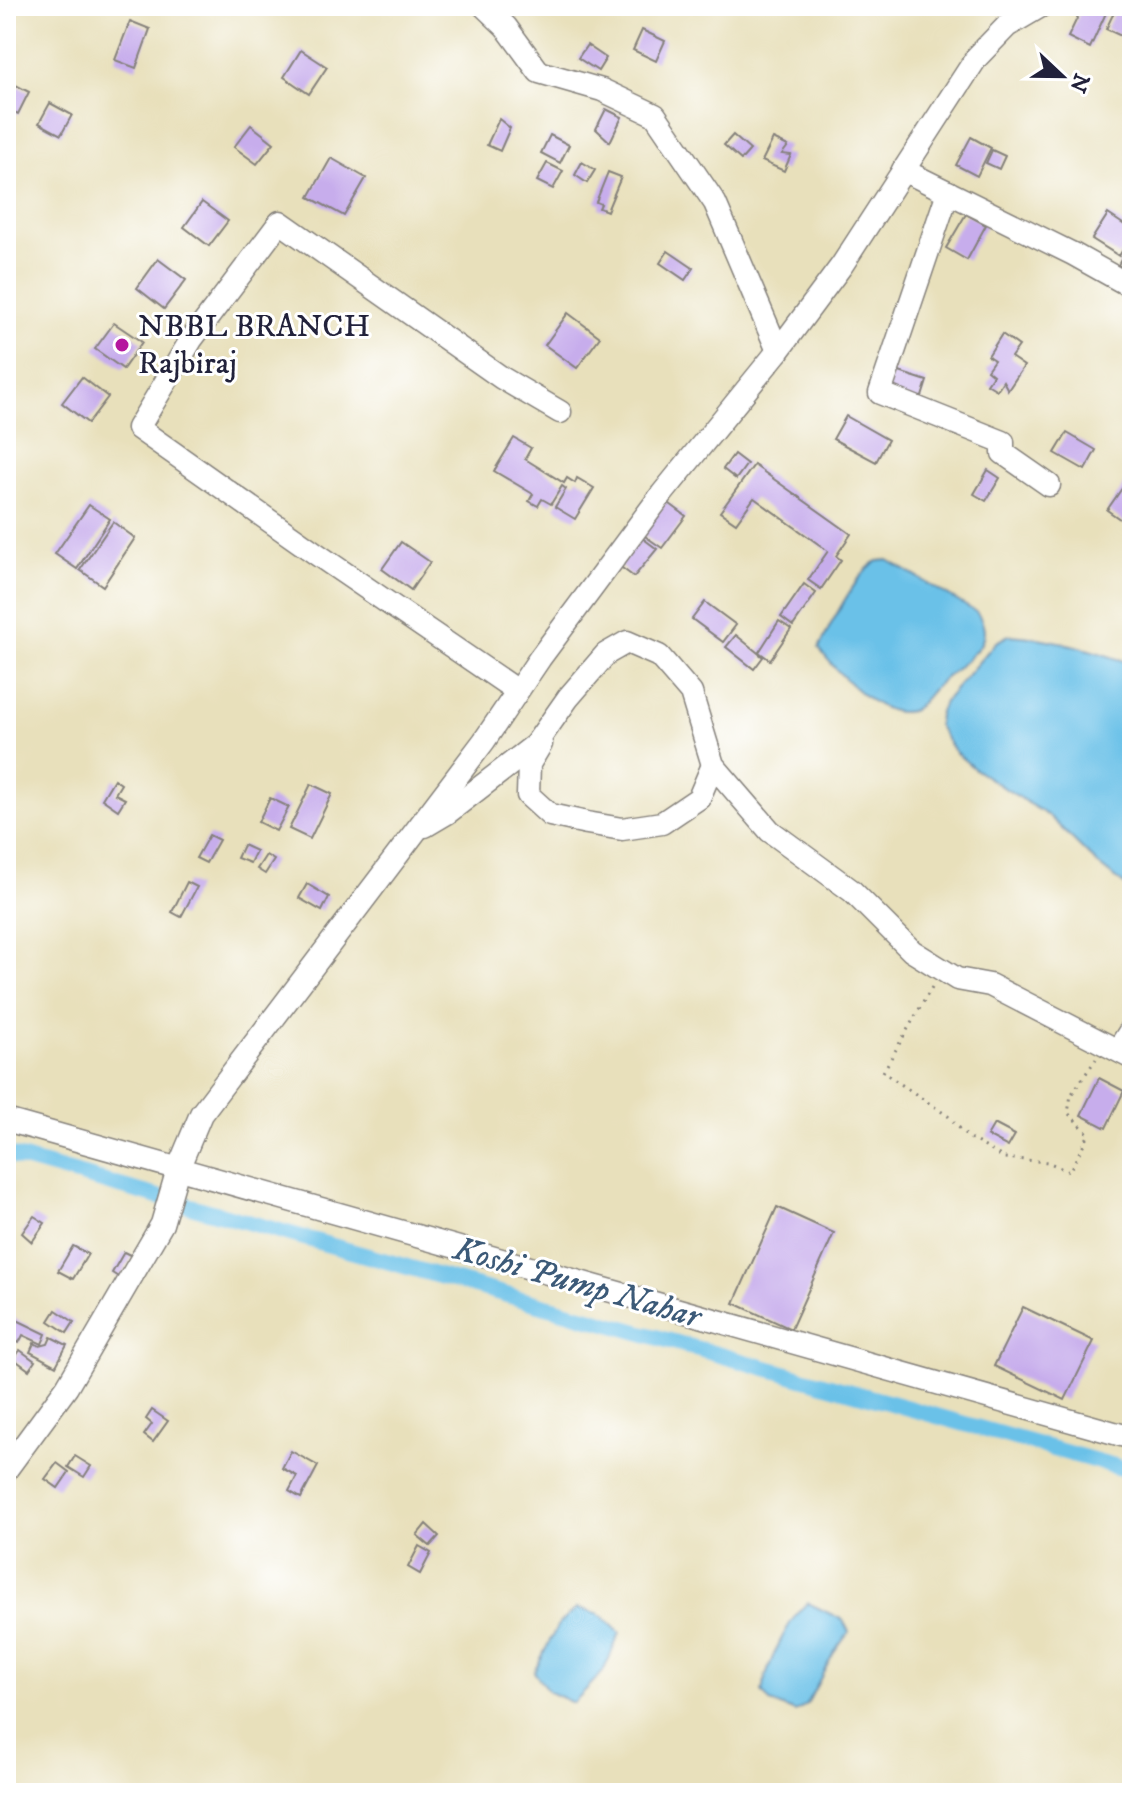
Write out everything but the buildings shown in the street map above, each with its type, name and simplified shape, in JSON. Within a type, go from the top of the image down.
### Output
[{"type":"street","points":[[484,6],[506,27],[539,72],[602,90],[655,115],[715,203],[778,351]]},
{"type":"street","points":[[6,1470],[67,1387],[162,1224],[178,1169],[201,1114],[484,741],[517,691],[662,494],[778,351],[842,265],[977,57],[1007,26],[1041,6]]},
{"type":"street","points":[[903,170],[1073,254],[1132,287]]},
{"type":"street","points":[[948,192],[880,393],[1003,442],[1003,453],[1049,485]]},
{"type":"street","points":[[517,691],[138,428],[191,340],[280,222],[502,378],[560,412]]},
{"type":"street","points":[[414,833],[447,813],[535,745],[568,698],[606,654],[627,642],[659,656],[691,693],[713,765],[770,831],[852,891],[912,951],[957,979],[990,985],[1119,1051],[1132,1028]]},
{"type":"street","points":[[568,698],[529,764],[528,795],[550,815],[622,829],[662,823],[699,798],[713,765]]},
{"type":"street","points":[[6,1120],[1132,1438]]},
{"type":"path","points":[[942,970],[883,1072],[948,1116],[968,1137],[1004,1158],[1048,1162],[1069,1172],[1089,1134],[1068,1113],[1071,1095],[1087,1069],[1119,1051]]},
{"type":"water","points":[[888,560],[976,612],[984,628],[982,641],[976,650],[916,708],[906,712],[889,710],[866,697],[819,648],[860,577],[876,562]]},
{"type":"water","points":[[1009,635],[1056,641],[1132,664],[1132,891],[1100,866],[1050,817],[976,770],[954,751],[938,726],[944,702],[996,642]]},
{"type":"water","points":[[808,1603],[843,1620],[849,1632],[833,1654],[807,1704],[795,1712],[770,1702],[762,1692],[779,1644],[793,1619]]},
{"type":"water","points":[[577,1608],[601,1615],[620,1633],[603,1672],[573,1703],[549,1692],[534,1672],[558,1625]]},
{"type":"waterway","name":"Koshi Pump Nahar","points":[[6,1154],[1132,1471]]},
{"type":"place","name":"NBBL BRANCH Rajbiraj","points":[[122,345]]}]
